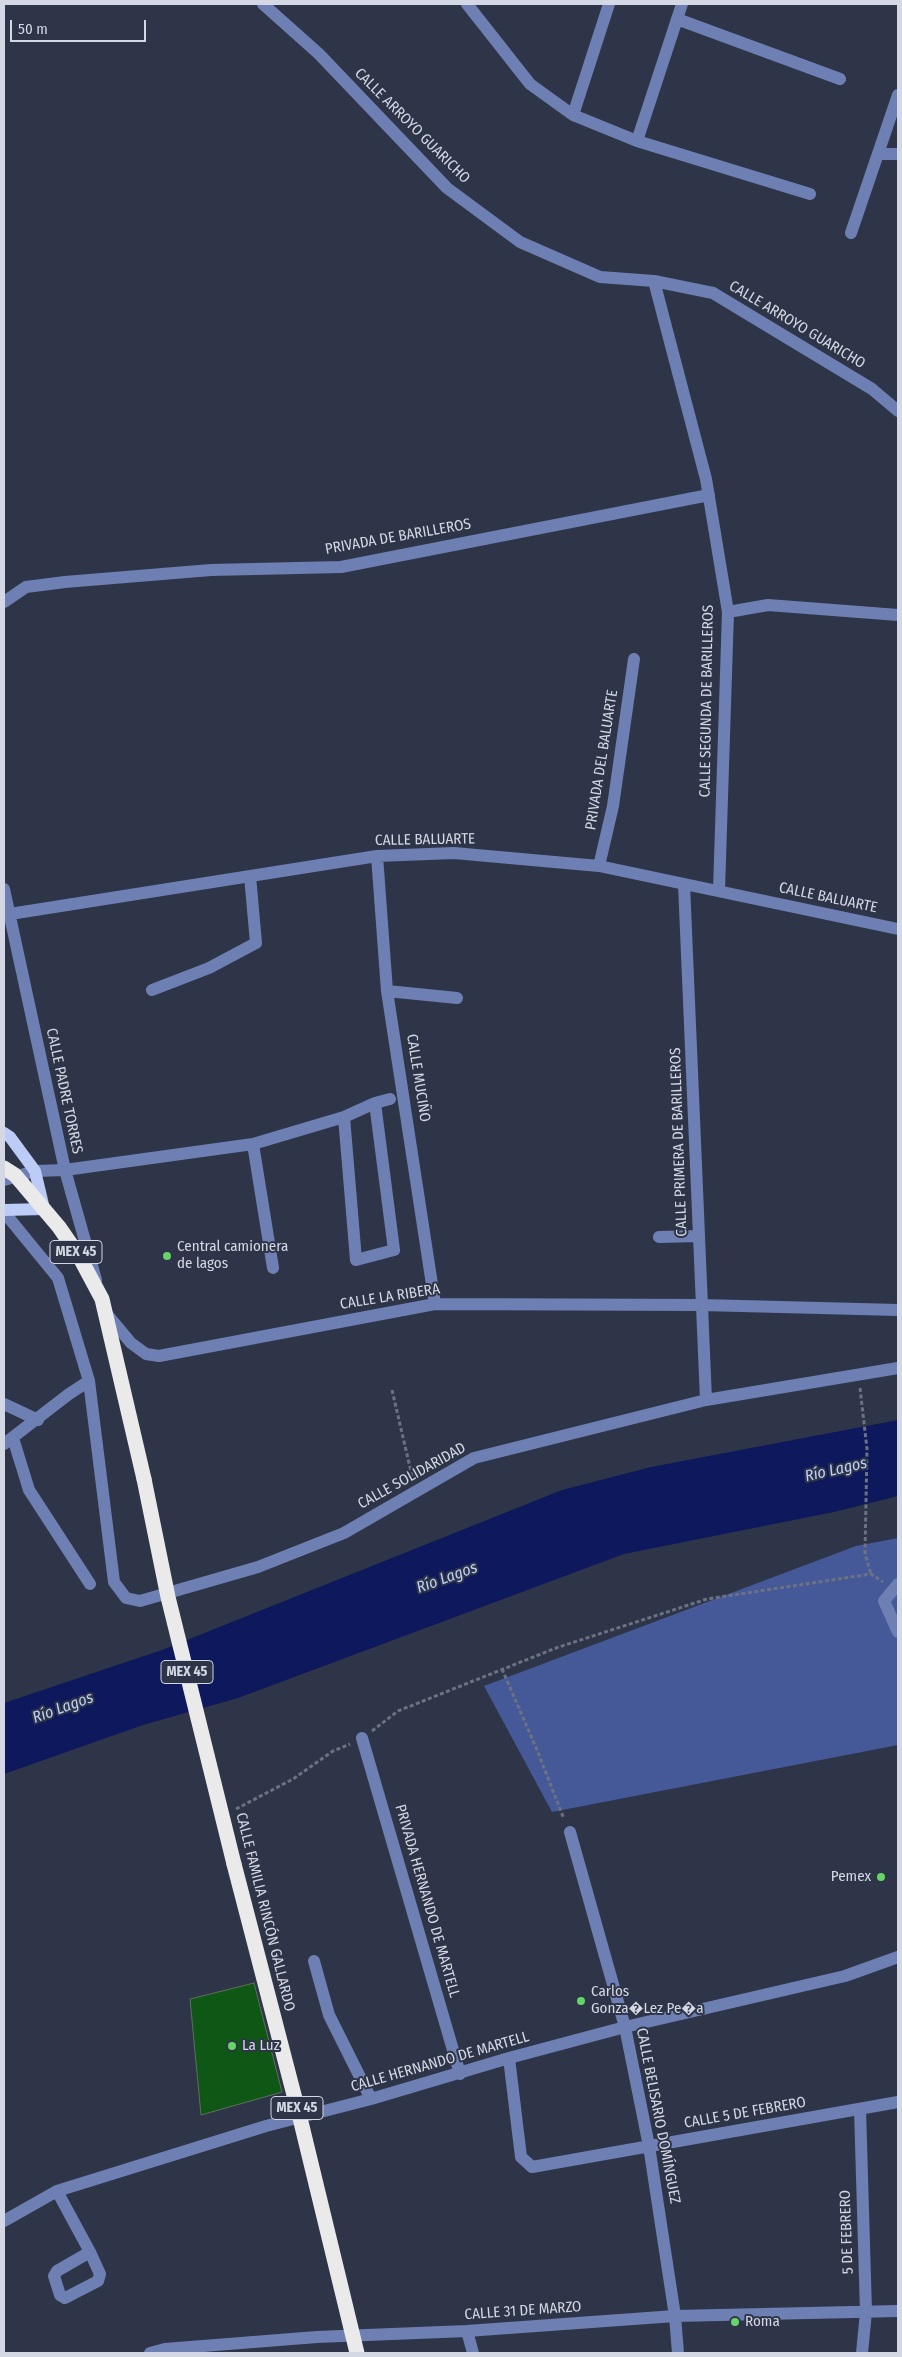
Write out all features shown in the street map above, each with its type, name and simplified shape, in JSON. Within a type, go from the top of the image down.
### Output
[{"type":"highway","points":[[8,1174],[44,1209]]},
{"type":"highway","name":"MEX 45","points":[[44,1209],[79,1256],[103,1306]]},
{"type":"highway","name":"CALLE FAMILIA RINCÓN GALLARDO","points":[[103,1306],[144,1479],[168,1597],[234,1864],[300,2118],[356,2353]]},
{"type":"main road","name":"MEX 45","points":[[4,1133],[10,1137],[35,1171],[44,1209]]},
{"type":"main road","points":[[4,1211],[44,1209]]},
{"type":"street","name":"CALLE ARROYO GUARICHO","points":[[264,4],[319,54],[447,188],[520,242],[600,277],[654,281],[713,293],[872,389],[898,411]]},
{"type":"street","points":[[467,4],[530,84],[573,115],[637,141],[810,194]]},
{"type":"street","points":[[637,141],[682,4]]},
{"type":"street","points":[[573,115],[606,5]]},
{"type":"street","points":[[677,19],[840,79]]},
{"type":"street","points":[[851,233],[880,154],[898,95]]},
{"type":"street","points":[[880,154],[898,154]]},
{"type":"street","name":"CALLE SEGUNDA DE BARILLEROS","points":[[654,281],[709,495],[728,612],[718,890]]},
{"type":"street","name":"PRIVADA DE BARILLEROS","points":[[4,602],[26,588],[65,582],[211,570],[341,567],[709,495]]},
{"type":"street","points":[[728,612],[768,605],[898,615]]},
{"type":"street","name":"PRIVADA DEL BALUARTE","points":[[599,866],[613,806],[634,659]]},
{"type":"street","name":"CALLE BALUARTE","points":[[10,914],[377,856],[454,853],[599,866],[898,930]]},
{"type":"street","name":"CALLE MUCIÑO","points":[[377,856],[387,991],[435,1304]]},
{"type":"street","points":[[152,990],[208,968],[256,943],[250,876]]},
{"type":"street","name":"CALLE PRIMERA DE BARILLEROS","points":[[684,884],[706,1400]]},
{"type":"street","name":"CALLE PADRE TORRES","points":[[4,889],[65,1170],[103,1306]]},
{"type":"street","points":[[387,991],[457,998]]},
{"type":"street","points":[[8,1174],[65,1170],[253,1144],[344,1117],[375,1103],[390,1099]]},
{"type":"street","points":[[344,1117],[356,1260],[394,1250],[375,1103]]},
{"type":"street","points":[[253,1144],[273,1268]]},
{"type":"street","points":[[4,1211],[58,1278],[89,1381],[68,1394],[38,1420],[8,1441],[29,1490],[90,1584]]},
{"type":"street","points":[[4,1232],[16,1227]]},
{"type":"street","points":[[659,1237],[699,1236]]},
{"type":"street","name":"CALLE LA RIBERA","points":[[103,1306],[132,1343],[146,1354],[159,1356],[435,1304],[702,1305],[898,1310]]},
{"type":"street","name":"CALLE SOLIDARIDAD","points":[[89,1381],[114,1582],[126,1598],[140,1601],[258,1567],[344,1533],[474,1458],[706,1400],[898,1368]]},
{"type":"street","points":[[4,1404],[38,1420]]},
{"type":"street","points":[[895,1586],[884,1601],[898,1632]]},
{"type":"street","name":"PRIVADA HERNANDO DE MARTELL","points":[[362,1738],[460,2074]]},
{"type":"street","name":"CALLE BELISARIO DOMÍNGUEZ","points":[[570,1832],[625,2027],[649,2146],[675,2316],[678,2353]]},
{"type":"street","name":"CALLE HERNANDO DE MARTELL","points":[[4,2221],[56,2191],[266,2126],[371,2100],[509,2058],[625,2027],[845,1976],[897,1955]]},
{"type":"street","points":[[314,1961],[328,2015],[371,2100]]},
{"type":"street","name":"CALLE 5 DE FEBRERO","points":[[509,2058],[521,2157],[532,2167],[898,2102]]},
{"type":"street","name":"5 DE FEBRERO","points":[[860,2109],[866,2312],[862,2353]]},
{"type":"street","points":[[56,2191],[90,2252]]},
{"type":"street","name":"CALLE 31 DE MARZO","points":[[150,2353],[166,2349],[352,2336],[467,2331],[675,2316],[898,2311]]},
{"type":"street","points":[[467,2331],[473,2353]]},
{"type":"path","points":[[858,1375],[867,1449],[865,1554],[871,1574]]},
{"type":"path","points":[[392,1390],[416,1491]]},
{"type":"path","points":[[222,1816],[293,1779],[333,1751],[362,1738],[398,1711],[556,1648],[707,1599],[871,1574],[895,1586]]},
{"type":"path","points":[[502,1670],[570,1832]]},
{"type":"shaded area","points":[[898,1538],[898,1745],[552,1812],[484,1686],[856,1546]]},
{"type":"water","name":"Río Lagos","points":[[898,1420],[898,1496],[834,1512],[624,1554],[238,1698],[143,1725],[4,1774],[4,1703],[162,1650],[562,1490],[651,1467]]},
{"type":"building","name":"La Luz","points":[[254,1983],[282,2092],[201,2115],[190,1999]]},
{"type":"place","name":"Central camionera de lagos","points":[[167,1256]]},
{"type":"place","name":"Pemex","points":[[881,1877]]},
{"type":"place","name":"Carlos Gonza�Lez Pe�a","points":[[581,2001]]},
{"type":"place","name":"La Luz","points":[[232,2046]]},
{"type":"place","name":"Roma","points":[[735,2322]]}]
